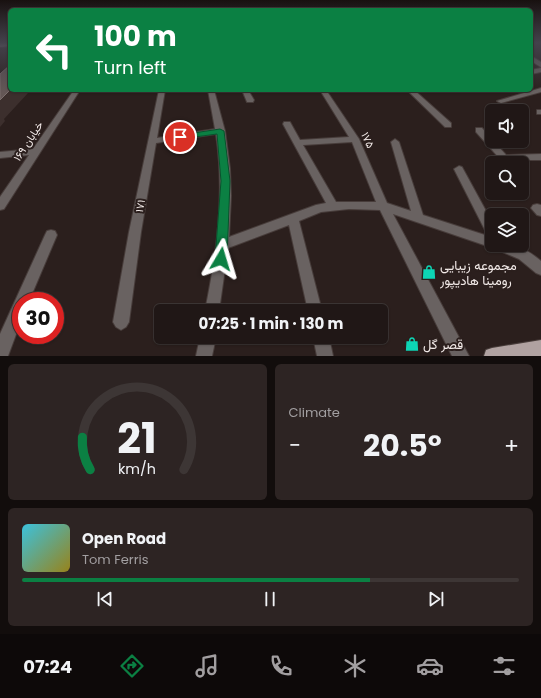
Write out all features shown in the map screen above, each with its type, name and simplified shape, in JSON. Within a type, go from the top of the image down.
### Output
[{"type":"main road","points":[[492,356],[541,348]]},
{"type":"street","name":"خیابان ۱۶۹","points":[[0,206],[76,92]]},
{"type":"street","name":"۱۷۱","points":[[122,322],[136,232],[162,92]]},
{"type":"street","points":[[211,92],[220,131],[226,181],[223,245],[213,304]]},
{"type":"street","points":[[246,92],[250,100]]},
{"type":"street","name":"۱۷۵","points":[[324,92],[355,139],[383,206],[461,356]]},
{"type":"street","points":[[412,92],[448,125]]},
{"type":"street","points":[[501,101],[528,92]]},
{"type":"street","points":[[287,124],[332,206]]},
{"type":"street","points":[[479,130],[504,158],[541,158]]},
{"type":"street","points":[[153,141],[220,131]]},
{"type":"street","points":[[298,143],[355,139]]},
{"type":"street","points":[[395,142],[418,217]]},
{"type":"street","points":[[0,154],[36,152]]},
{"type":"street","points":[[459,168],[485,220]]},
{"type":"street","points":[[223,245],[294,218],[332,206],[383,206],[485,241]]},
{"type":"street","points":[[294,218],[314,304]]},
{"type":"street","points":[[26,292],[51,235]]},
{"type":"street","points":[[516,252],[524,255],[541,269]]},
{"type":"street","points":[[0,356],[12,325]]},
{"type":"street","points":[[204,356],[207,344]]},
{"type":"street","points":[[322,344],[325,356]]},
{"type":"building","points":[[8,67],[8,92],[0,100],[0,74]]},
{"type":"place","name":"مجموعه زیبایی رومینا هادیپور","points":[[429,272]]},
{"type":"place","name":"قصر گل","points":[[412,344]]},
{"type":"route","points":[[180,137],[220,131],[226,181],[221,259]]}]
